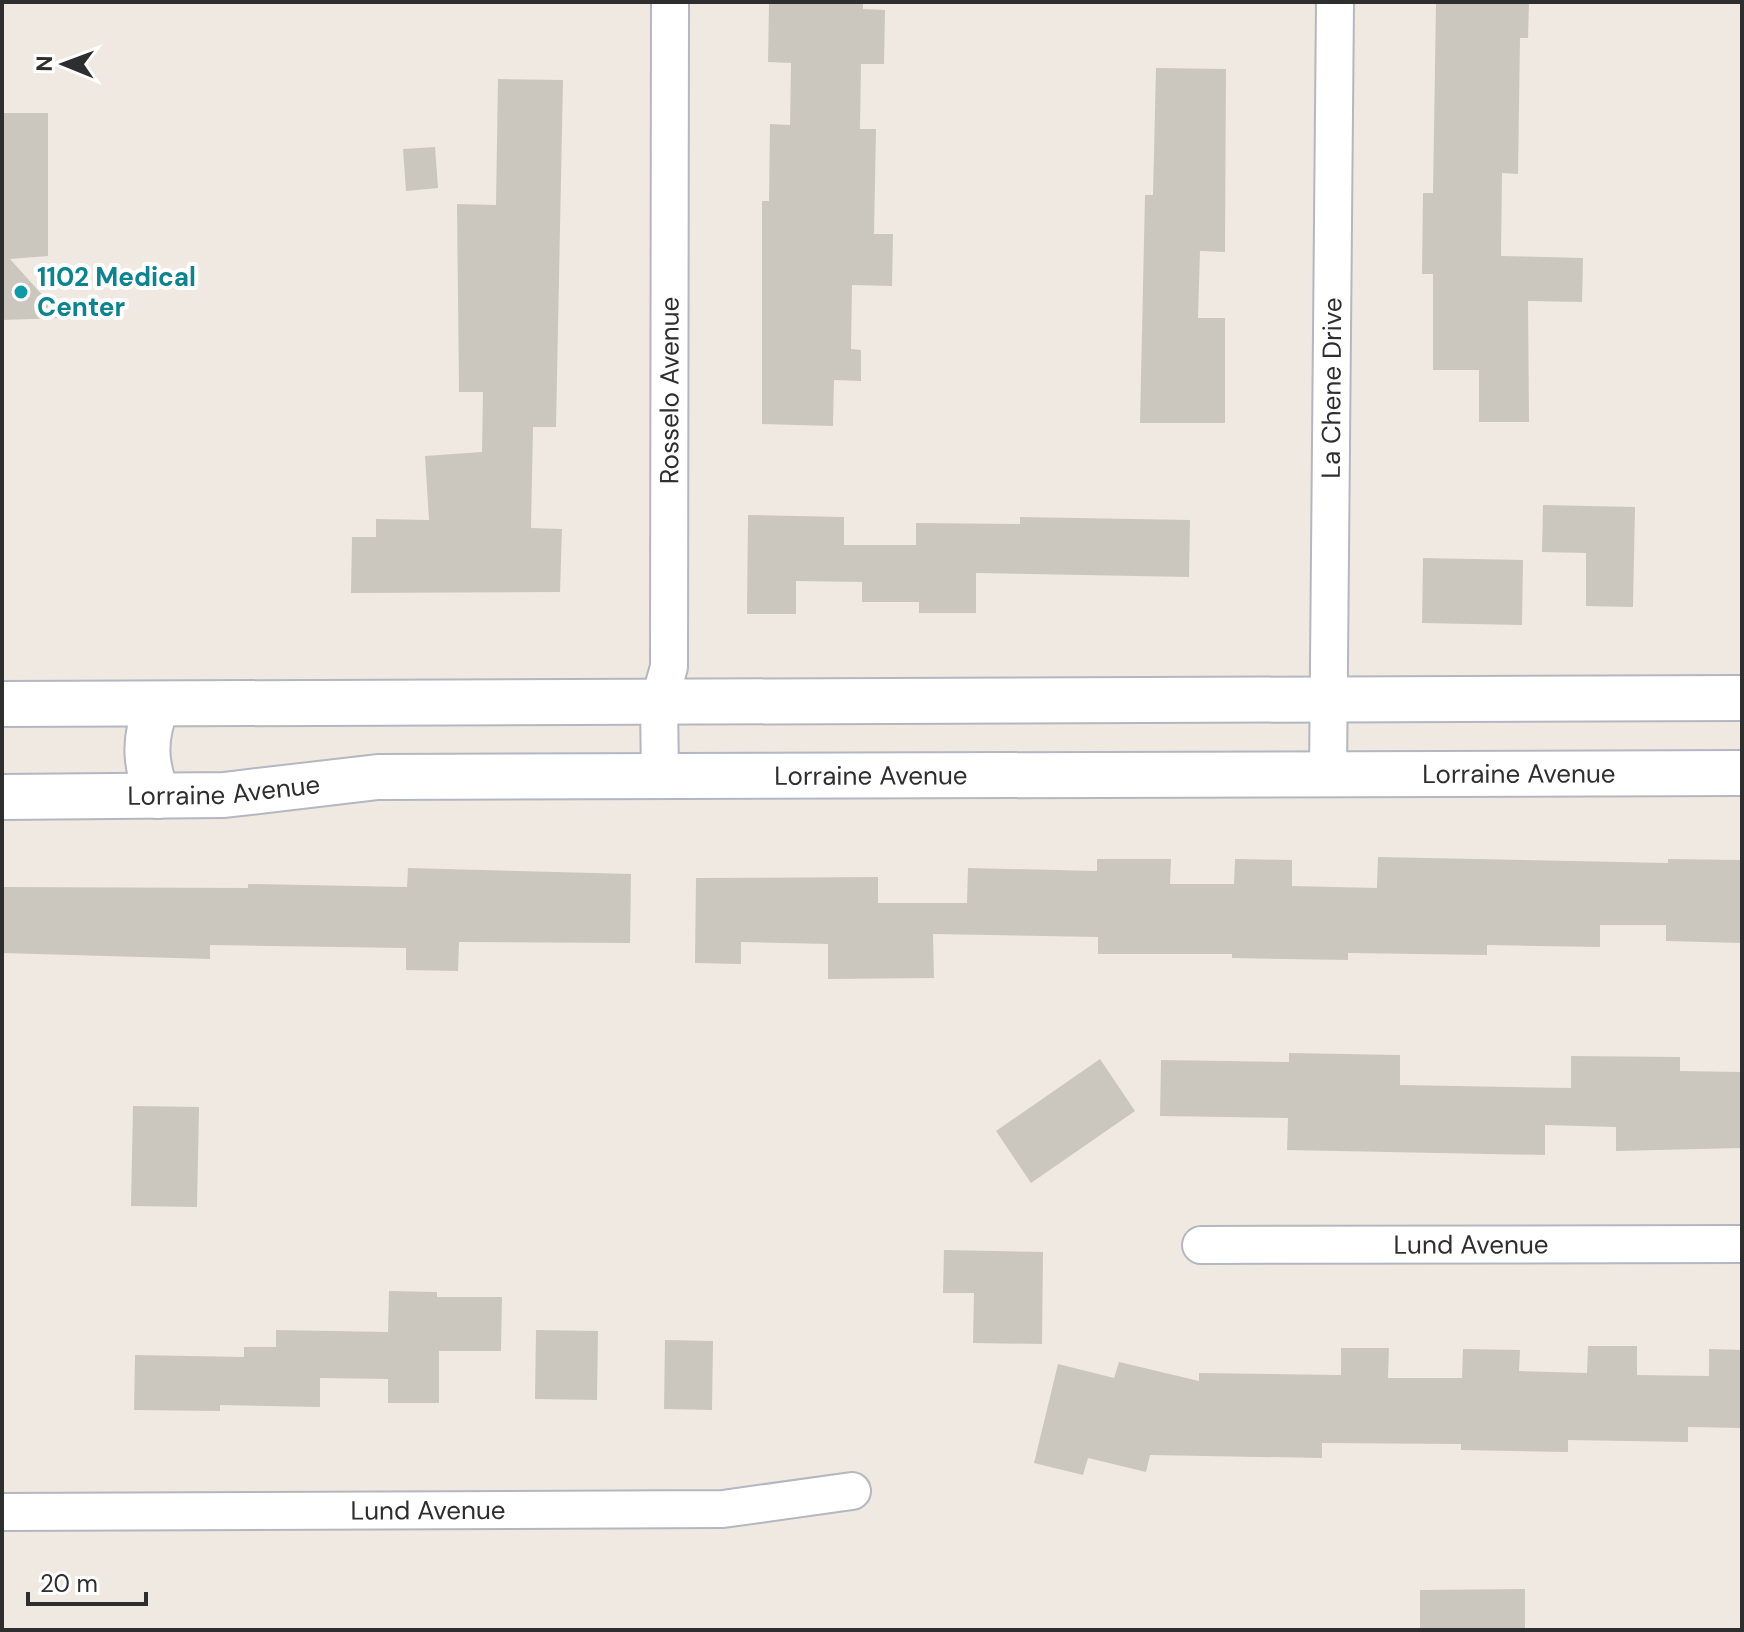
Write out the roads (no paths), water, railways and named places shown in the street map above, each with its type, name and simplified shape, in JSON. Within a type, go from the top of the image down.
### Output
[{"type":"street","name":"Rosselo Avenue","points":[[660,777],[659,702],[669,667],[670,2]]},
{"type":"street","name":"La Chene Drive","points":[[1328,774],[1335,2]]},
{"type":"street","points":[[2,704],[1742,698]]},
{"type":"street","points":[[157,704],[148,728],[145,753],[158,796]]},
{"type":"street","name":"Lorraine Avenue","points":[[2,797],[264,793],[378,777],[1742,773]]},
{"type":"street","name":"Lund Avenue","points":[[1201,1245],[1742,1244]]},
{"type":"street","name":"Lund Avenue","points":[[2,1512],[723,1509],[852,1491]]},
{"type":"place","name":"1102 Medical Center","points":[[21,292]]}]
